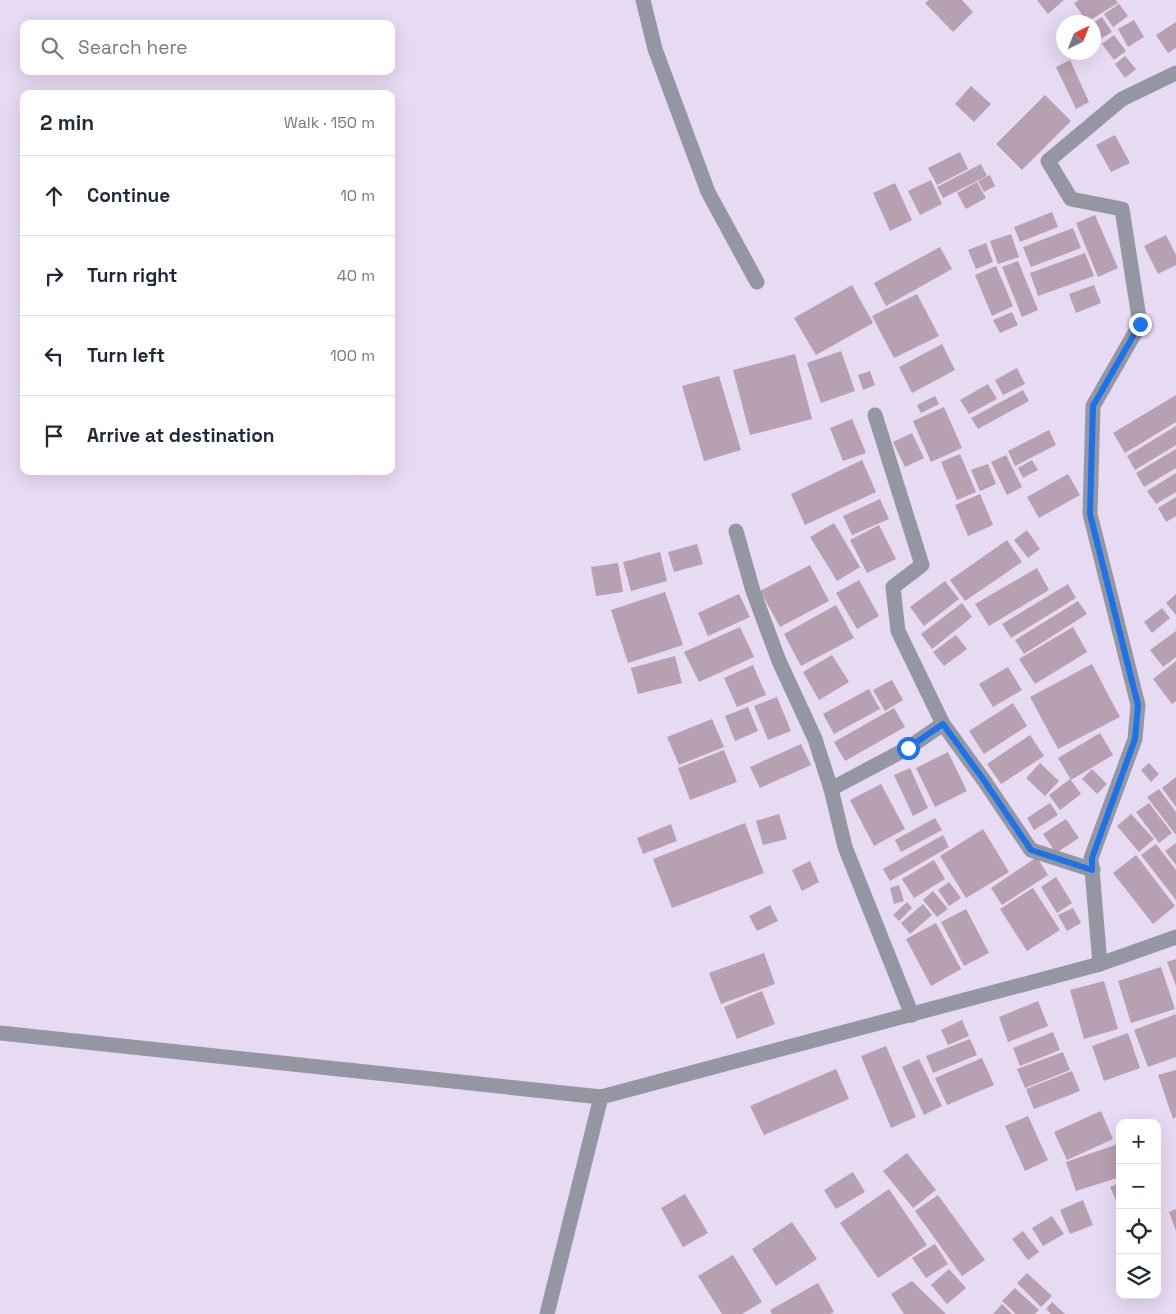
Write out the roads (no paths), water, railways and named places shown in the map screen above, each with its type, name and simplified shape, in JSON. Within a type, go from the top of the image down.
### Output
[{"type":"street","points":[[643,0],[655,49],[708,192],[756,282]]},
{"type":"street","points":[[1100,964],[1092,858],[1135,739],[1138,705],[1090,514],[1093,406],[1140,324],[1122,209],[1071,199],[1048,161],[1122,99],[1176,73]]},
{"type":"street","points":[[875,415],[922,565],[893,587],[898,631],[943,724],[1031,850],[1092,870]]},
{"type":"street","points":[[736,531],[759,608],[779,661],[816,739],[831,789],[845,847],[912,1014]]},
{"type":"street","points":[[831,789],[908,748],[943,724]]},
{"type":"street","points":[[0,1032],[601,1097],[1100,964],[1176,937]]},
{"type":"street","points":[[547,1314],[601,1097]]}]
